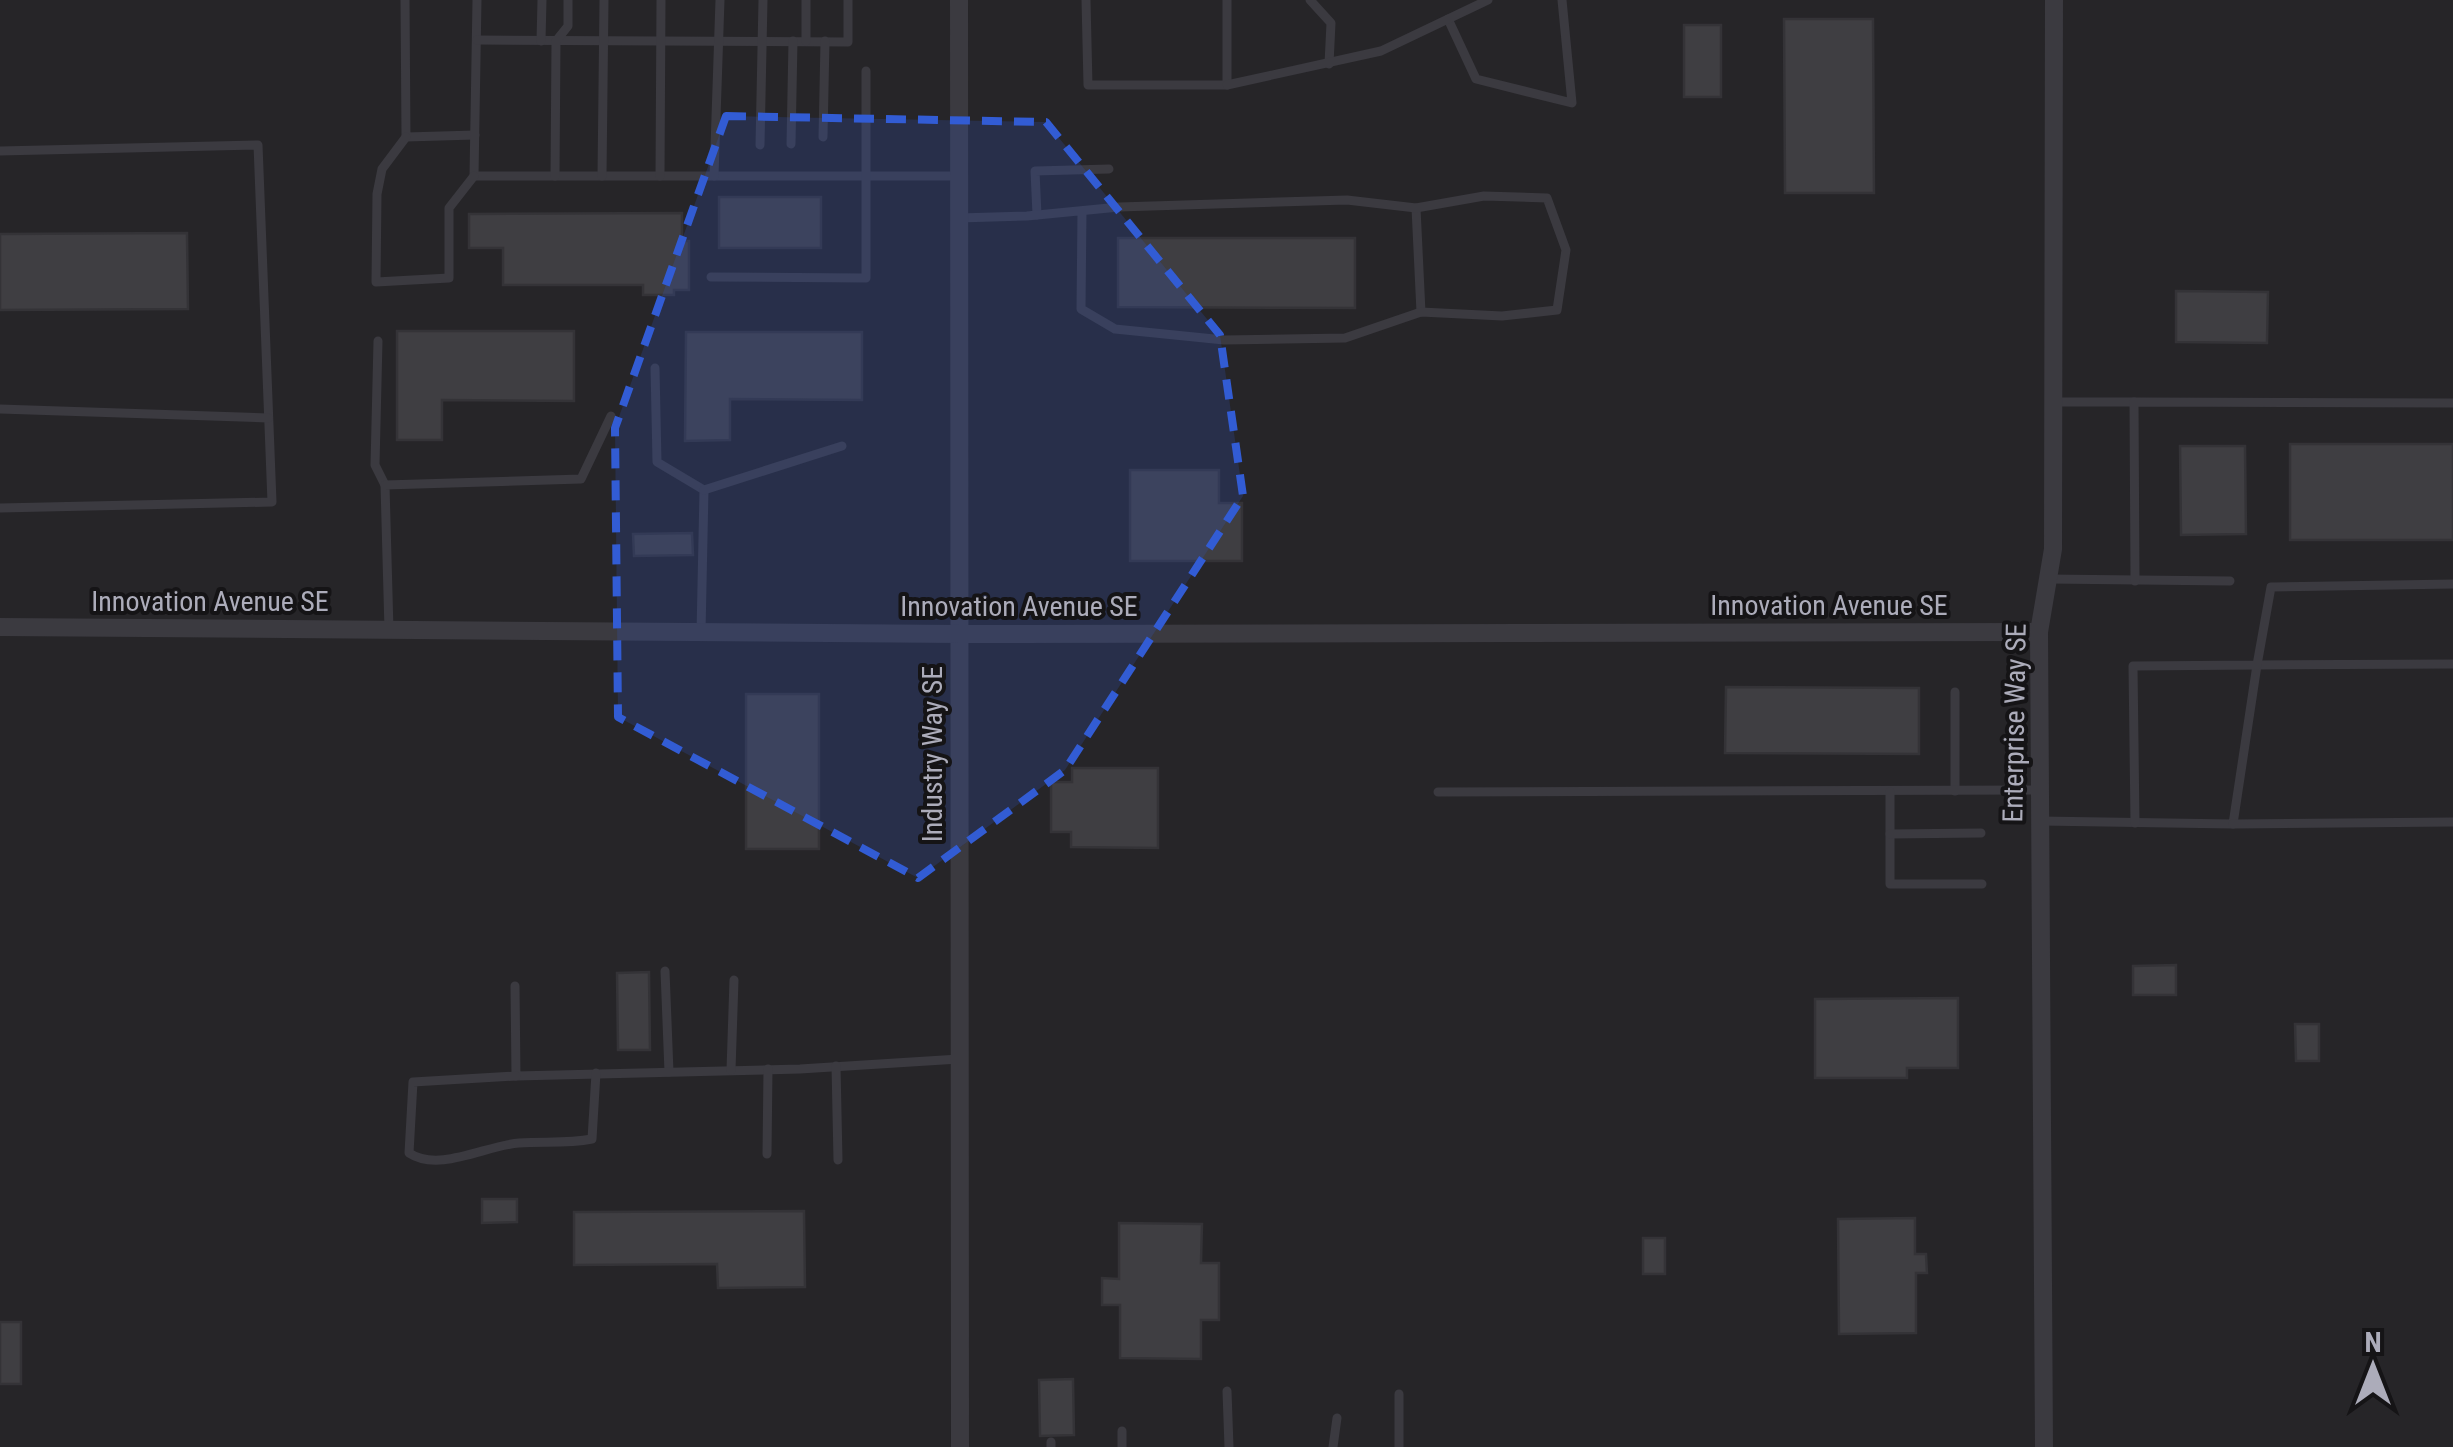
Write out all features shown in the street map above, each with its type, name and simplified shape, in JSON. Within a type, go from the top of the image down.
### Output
[{"type":"street","name":"Industry Way SE","points":[[959,0],[960,1447]]},
{"type":"street","name":"Enterprise Way SE","points":[[2044,1447],[2039,632],[2053,550],[2054,0]]},
{"type":"street","name":"Innovation Avenue SE","points":[[0,627],[959,634],[2039,632]]},
{"type":"lane","points":[[404,0],[406,136],[382,169],[377,194],[376,282],[449,278],[449,208],[474,176],[477,0]]},
{"type":"lane","points":[[540,41],[542,0]]},
{"type":"lane","points":[[555,176],[556,41],[568,26],[568,0]]},
{"type":"lane","points":[[602,176],[604,0]]},
{"type":"lane","points":[[660,176],[661,0]]},
{"type":"lane","points":[[714,176],[720,0]]},
{"type":"lane","points":[[760,145],[764,0]]},
{"type":"lane","points":[[806,0],[806,41]]},
{"type":"lane","points":[[477,40],[848,42],[848,0]]},
{"type":"lane","points":[[1086,0],[1088,86],[1227,85],[1329,64],[1381,51],[1488,0]]},
{"type":"lane","points":[[1227,85],[1228,0]]},
{"type":"lane","points":[[1310,0],[1331,23],[1329,64]]},
{"type":"lane","points":[[1448,19],[1476,79],[1572,103],[1562,0]]},
{"type":"lane","points":[[791,144],[793,41]]},
{"type":"lane","points":[[823,136],[824,41]]},
{"type":"lane","points":[[712,277],[866,278],[866,70]]},
{"type":"lane","points":[[406,136],[475,135]]},
{"type":"lane","points":[[0,150],[258,145],[272,502],[0,508]]},
{"type":"lane","points":[[1037,215],[1035,170],[1109,168]]},
{"type":"lane","points":[[474,176],[959,176]]},
{"type":"lane","points":[[959,218],[1119,207],[1347,200],[1416,208],[1484,196],[1548,198],[1566,250],[1557,310],[1502,316],[1421,312],[1345,338],[1224,340],[1116,329],[1080,309],[1082,210]]},
{"type":"lane","points":[[1416,208],[1421,312]]},
{"type":"lane","points":[[378,341],[374,465],[385,485],[389,630]]},
{"type":"lane","points":[[656,368],[657,462],[704,490],[842,446]]},
{"type":"lane","points":[[2053,402],[2453,403]]},
{"type":"lane","points":[[2134,402],[2136,581]]},
{"type":"lane","points":[[0,409],[268,418]]},
{"type":"lane","points":[[385,485],[581,479],[610,416]]},
{"type":"lane","points":[[700,633],[704,490]]},
{"type":"lane","points":[[2048,580],[2230,581]]},
{"type":"lane","points":[[2233,824],[2271,587],[2453,584]]},
{"type":"lane","points":[[2135,822],[2133,666],[2453,664]]},
{"type":"lane","points":[[1955,692],[1955,791]]},
{"type":"lane","points":[[1438,792],[2040,790]]},
{"type":"lane","points":[[1890,792],[1890,884],[1982,884]]},
{"type":"lane","points":[[2040,821],[2453,822]]},
{"type":"lane","points":[[1890,834],[1981,832]]},
{"type":"lane","points":[[665,971],[668,1072]]},
{"type":"lane","points":[[731,1070],[734,980]]},
{"type":"lane","points":[[515,986],[516,1076]]},
{"type":"lane","points":[[596,1074],[592,1139],[515,1143],[475,1154],[421,1160],[410,1153],[413,1082],[960,1058]]},
{"type":"lane","points":[[836,1066],[838,1160]]},
{"type":"lane","points":[[767,1154],[768,1069]]},
{"type":"lane","points":[[1227,1391],[1229,1447]]},
{"type":"lane","points":[[1398,1394],[1399,1447]]},
{"type":"lane","points":[[1333,1447],[1337,1418]]},
{"type":"lane","points":[[1122,1431],[1122,1447]]},
{"type":"highlighted area","points":[[726,116],[1046,122],[1220,335],[1243,496],[1065,770],[918,878],[618,717],[615,428]]},
{"type":"shaded area","points":[[0,0],[2453,0],[2453,1447],[0,1447]]},
{"type":"building","points":[[1784,19],[1873,19],[1874,193],[1785,193]]},
{"type":"building","points":[[1684,25],[1721,25],[1721,97],[1684,97]]},
{"type":"building","points":[[719,197],[821,197],[821,248],[719,248]]},
{"type":"building","points":[[682,213],[682,241],[689,241],[689,290],[674,290],[674,295],[643,295],[643,285],[503,285],[503,248],[469,248],[469,214]]},
{"type":"building","points":[[187,233],[188,309],[0,310],[0,234]]},
{"type":"building","points":[[1118,238],[1355,238],[1355,308],[1118,307]]},
{"type":"building","points":[[2176,291],[2268,292],[2267,343],[2176,342]]},
{"type":"building","points":[[397,331],[574,331],[574,401],[442,400],[442,440],[397,440]]},
{"type":"building","points":[[686,332],[862,332],[862,400],[730,399],[730,440],[685,441]]},
{"type":"building","points":[[2290,444],[2453,444],[2453,540],[2290,540]]},
{"type":"building","points":[[2180,446],[2245,446],[2246,534],[2181,535]]},
{"type":"building","points":[[1130,470],[1219,470],[1219,503],[1242,503],[1242,561],[1130,561]]},
{"type":"building","points":[[692,533],[693,555],[634,556],[633,534]]},
{"type":"building","points":[[1726,687],[1919,688],[1919,754],[1725,753]]},
{"type":"building","points":[[746,694],[819,694],[819,849],[746,849]]},
{"type":"building","points":[[1072,768],[1158,768],[1158,848],[1071,847],[1071,832],[1051,832],[1051,782],[1072,782]]},
{"type":"building","points":[[2176,965],[2176,995],[2133,995],[2133,966]]},
{"type":"building","points":[[649,972],[650,1050],[618,1050],[617,973]]},
{"type":"building","points":[[1958,998],[1958,1068],[1907,1068],[1907,1078],[1815,1078],[1815,999]]},
{"type":"building","points":[[2295,1024],[2319,1024],[2319,1061],[2296,1061]]},
{"type":"building","points":[[482,1199],[517,1199],[517,1222],[482,1223]]},
{"type":"building","points":[[804,1211],[805,1287],[718,1288],[717,1264],[574,1265],[574,1212]]},
{"type":"building","points":[[1915,1218],[1915,1254],[1926,1254],[1927,1273],[1916,1273],[1916,1333],[1839,1334],[1838,1219]]},
{"type":"building","points":[[1119,1223],[1202,1224],[1201,1263],[1219,1263],[1219,1320],[1201,1320],[1201,1359],[1120,1358],[1120,1305],[1102,1305],[1102,1278],[1119,1279]]},
{"type":"building","points":[[1643,1238],[1665,1238],[1665,1274],[1643,1274]]},
{"type":"building","points":[[0,1322],[21,1322],[21,1384],[0,1384]]},
{"type":"building","points":[[1073,1379],[1074,1435],[1040,1436],[1039,1380]]}]
